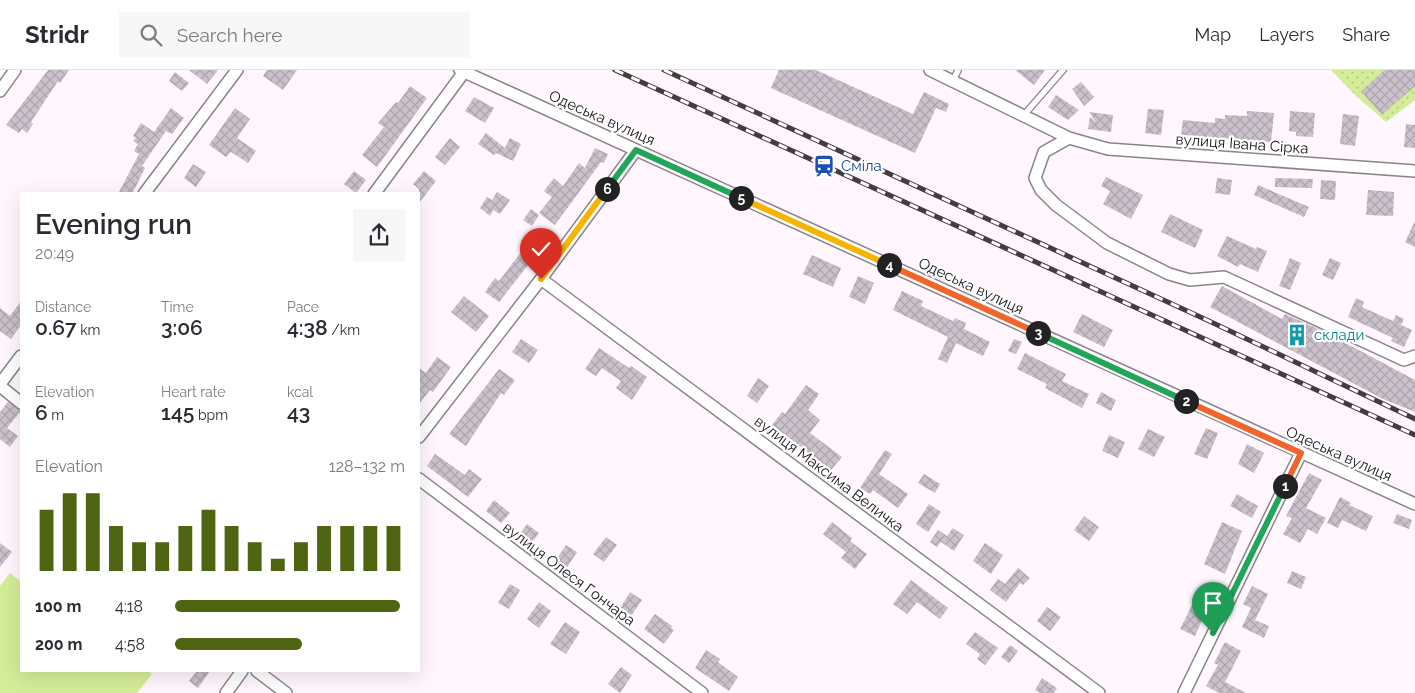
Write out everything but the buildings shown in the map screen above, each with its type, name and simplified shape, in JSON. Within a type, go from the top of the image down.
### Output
[{"type":"street","points":[[0,91],[15,70]]},
{"type":"street","points":[[146,192],[238,70]]},
{"type":"street","name":"вулиця Івана Сірка","points":[[930,70],[955,75],[1024,115],[1069,138],[1108,149],[1415,171]]},
{"type":"street","points":[[375,192],[462,71]]},
{"type":"street","name":"Одеська вулиця","points":[[462,71],[1415,504]]},
{"type":"street","points":[[1069,138],[1044,152],[1035,178],[1041,190],[1056,205],[1108,243],[1169,274],[1190,280],[1224,277],[1404,360],[1415,356]]},
{"type":"street","points":[[420,436],[541,279],[636,150]]},
{"type":"street","name":"вулиця Максима Величка","points":[[541,279],[1099,693]]},
{"type":"street","points":[[20,357],[0,385],[20,402]]},
{"type":"street","points":[[1184,693],[1301,453]]},
{"type":"street","name":"вулиця Олеся Гончара","points":[[420,480],[702,693]]},
{"type":"street","points":[[226,693],[241,672]]},
{"type":"street","points":[[258,672],[286,693]]},
{"type":"lane","points":[[1024,115],[1063,70]]},
{"type":"green space","points":[[1331,70],[1415,70],[1415,100],[1386,122],[1355,95]]},
{"type":"green space","points":[[10,573],[20,581],[20,672],[149,672],[152,674],[137,693],[0,693],[0,586]]},
{"type":"railway","points":[[615,70],[1415,435]]},
{"type":"railway","points":[[664,70],[1209,321],[1415,419]]},
{"type":"place","name":"Сміла","points":[[824,166]]},
{"type":"place","name":"склади","points":[[1297,335]]},
{"type":"route","points":[[541,279],[636,150],[1301,453],[1213,633]]}]
